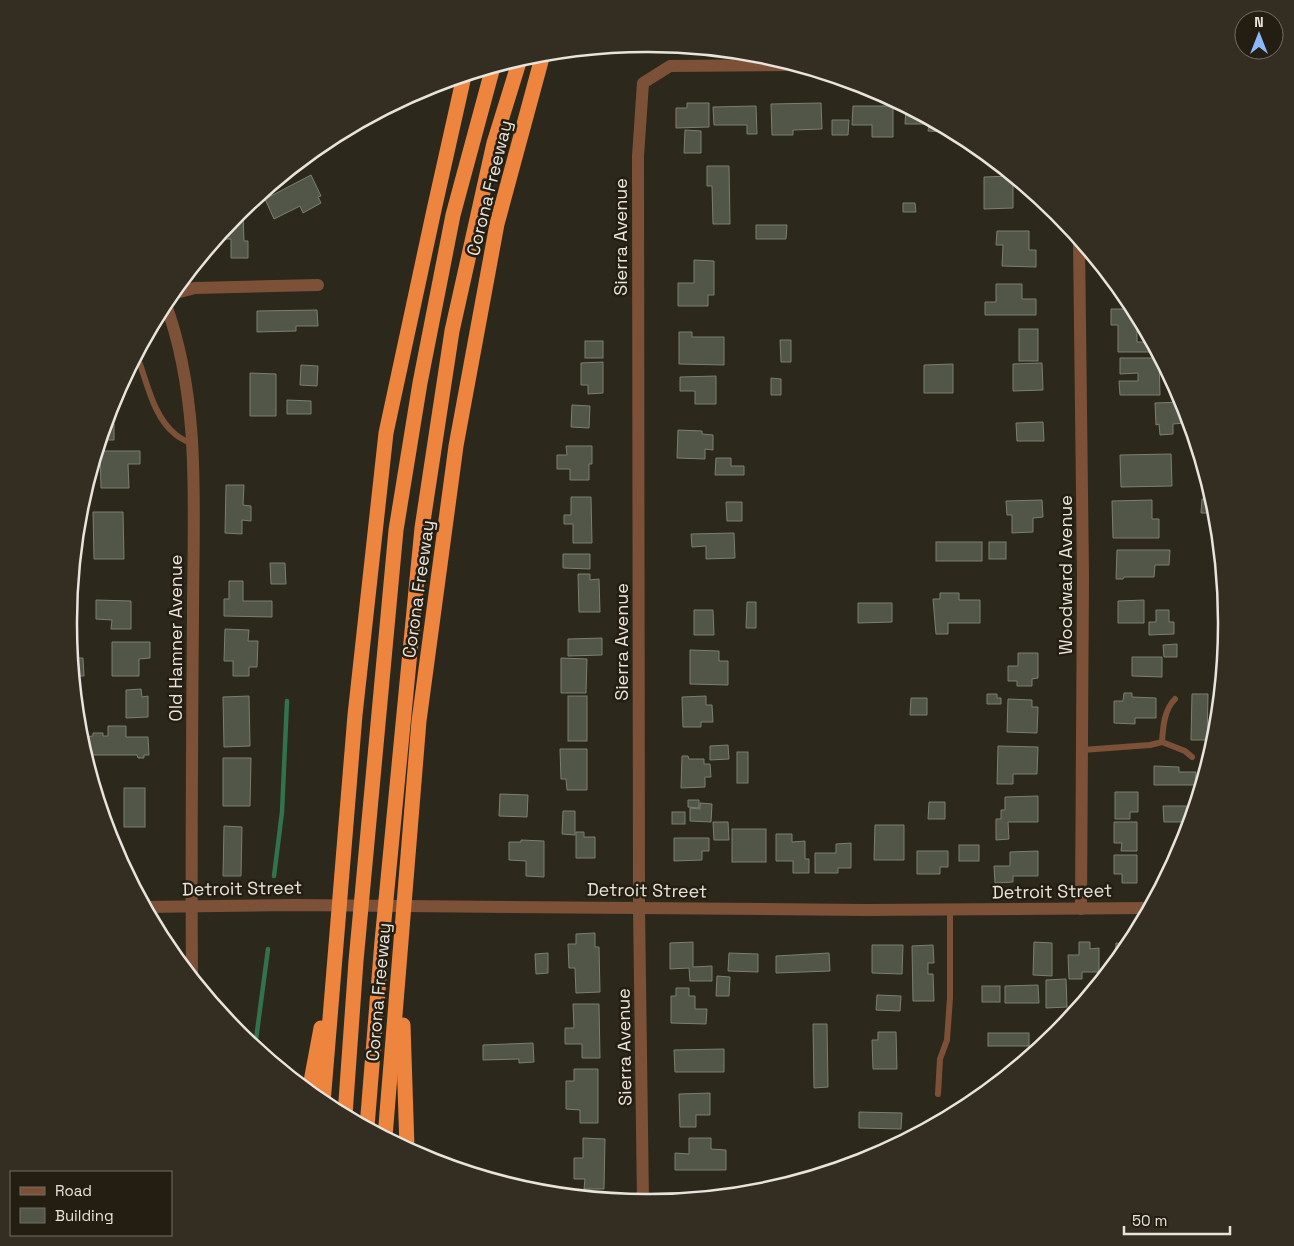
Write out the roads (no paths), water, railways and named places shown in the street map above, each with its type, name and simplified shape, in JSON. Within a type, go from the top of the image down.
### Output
[{"type":"highway","name":"Corona Freeway","points":[[386,1130],[420,722],[456,446],[497,224],[541,62]]},
{"type":"highway","points":[[368,1120],[383,931],[422,528],[452,331],[494,143],[517,68]]},
{"type":"highway","points":[[346,1107],[356,961],[396,530],[420,383],[453,215],[491,74]]},
{"type":"highway","points":[[324,1093],[355,715],[386,433],[462,84]]},
{"type":"highway","points":[[311,1083],[336,948]]},
{"type":"highway","points":[[400,953],[407,1140]]},
{"type":"street","name":"Sierra Avenue","points":[[643,1194],[639,907],[638,156],[643,83],[670,66],[767,65]]},
{"type":"street","name":"Woodward Avenue","points":[[1080,252],[1083,576],[1081,908]]},
{"type":"street","points":[[184,291],[195,288],[318,285]]},
{"type":"street","name":"Old Hamner Avenue","points":[[169,313],[175,330],[186,386],[194,478],[192,967]]},
{"type":"street","name":"Detroit Street","points":[[153,908],[294,905],[950,910],[1141,908]]},
{"type":"lane","points":[[139,363],[159,414],[166,425],[176,435],[192,444]]},
{"type":"lane","points":[[1162,742],[1164,723],[1170,704],[1175,699]]},
{"type":"lane","points":[[1082,750],[1150,745],[1162,742],[1185,751],[1192,757]]},
{"type":"lane","points":[[938,1094],[940,1059],[947,1040],[950,998],[950,910]]},
{"type":"waterway","points":[[274,876],[282,812],[287,701]]},
{"type":"waterway","points":[[256,1038],[268,949]]}]
